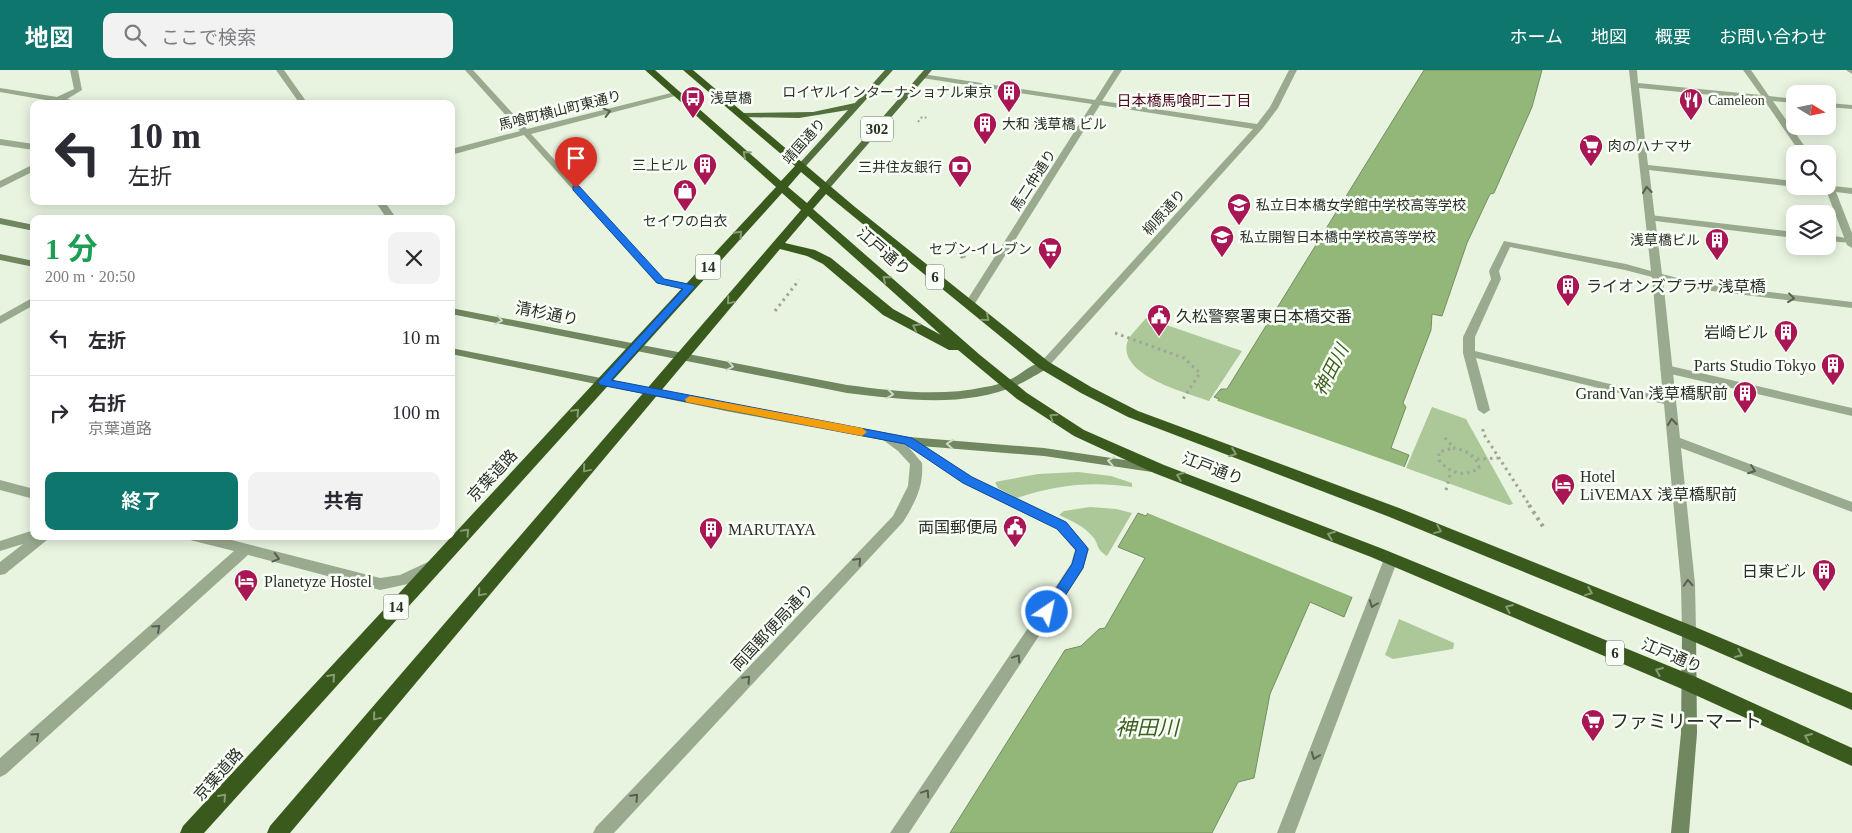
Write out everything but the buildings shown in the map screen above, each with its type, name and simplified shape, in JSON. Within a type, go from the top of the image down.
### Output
[{"type":"highway","name":"江戸通り","points":[[650,70],[975,358],[1008,385],[1079,433],[1160,469],[1384,556],[1689,683],[1852,757]]},
{"type":"highway","name":"江戸通り","points":[[688,70],[826,187],[1044,365],[1086,390],[1133,414],[1393,512],[1689,632],[1852,702]]},
{"type":"highway","name":"靖国通り","points":[[782,188],[801,166]]},
{"type":"highway","name":"14","points":[[277,833],[826,187]]},
{"type":"highway","name":"京葉道路","points":[[190,833],[782,188]]},
{"type":"highway","points":[[777,245],[811,253],[827,261],[888,312],[975,358]]},
{"type":"main road","name":"靖国通り","points":[[801,166],[889,70]]},
{"type":"main road","name":"302","points":[[826,187],[925,73]]},
{"type":"main road","points":[[741,115],[769,117],[822,114],[858,104]]},
{"type":"street","points":[[0,90],[58,100],[78,90],[74,70]]},
{"type":"street","points":[[280,70],[301,100]]},
{"type":"street","points":[[469,70],[660,281],[690,287]]},
{"type":"street","name":"馬二仲通り","points":[[970,305],[1118,70]]},
{"type":"street","name":"柳原通り","points":[[1044,365],[1259,128],[1274,108],[1293,70]]},
{"type":"street","points":[[1633,70],[1657,276],[1688,584],[1689,733],[1680,833]]},
{"type":"street","points":[[1747,70],[1800,145]]},
{"type":"street","points":[[925,73],[1259,128]]},
{"type":"street","points":[[1635,85],[1786,100]]},
{"type":"street","name":"馬喰町横山町東通り","points":[[455,151],[676,93]]},
{"type":"street","points":[[1836,105],[1852,107]]},
{"type":"street","points":[[0,142],[30,146]]},
{"type":"street","points":[[1644,167],[1786,183]]},
{"type":"street","points":[[0,185],[30,170]]},
{"type":"street","points":[[1836,188],[1852,191]]},
{"type":"street","points":[[1832,195],[1851,243]]},
{"type":"street","points":[[1650,218],[1786,234]]},
{"type":"street","points":[[0,221],[30,227]]},
{"type":"street","points":[[1836,240],[1851,243]]},
{"type":"street","points":[[1484,410],[1469,353],[1468,337],[1496,279],[1494,272],[1507,243],[1626,267],[1696,286],[1852,305]]},
{"type":"street","points":[[0,257],[30,263]]},
{"type":"street","points":[[0,320],[30,302]]},
{"type":"street","name":"清杉通り","points":[[455,312],[847,389],[920,397],[969,395],[1008,385],[1044,365]]},
{"type":"street","points":[[455,352],[908,441],[1044,452],[1160,469]]},
{"type":"street","points":[[1469,353],[1670,402]]},
{"type":"street","points":[[1666,369],[1852,412]]},
{"type":"street","name":"両国郵便局通り","points":[[602,833],[898,519],[912,496],[916,485],[916,463],[902,448],[884,437]]},
{"type":"street","points":[[899,833],[1078,565],[1082,549],[1061,525],[967,480],[908,441]]},
{"type":"street","points":[[1674,441],[1852,507]]},
{"type":"street","points":[[0,484],[30,493]]},
{"type":"street","points":[[0,546],[30,536]]},
{"type":"street","points":[[0,570],[37,540]]},
{"type":"street","points":[[210,540],[380,584],[403,580],[421,572],[440,560]]},
{"type":"street","points":[[0,769],[245,549]]},
{"type":"street","points":[[1286,833],[1384,556]]},
{"type":"path","points":[[918,122],[922,117],[930,118]]},
{"type":"path","points":[[957,253],[962,258],[966,256]]},
{"type":"path","points":[[775,311],[799,280]]},
{"type":"path","points":[[1115,333],[1184,358],[1200,373],[1183,399]]},
{"type":"path","points":[[1483,433],[1544,528]]},
{"type":"path","points":[[1445,438],[1453,448]]},
{"type":"path","points":[[1453,448],[1466,451],[1476,459],[1478,468],[1472,474],[1451,471],[1442,464],[1438,456],[1443,450],[1453,448]]},
{"type":"path","points":[[1476,459],[1498,458]]},
{"type":"path","points":[[1446,490],[1451,471]]},
{"type":"shaded area","points":[[1146,318],[1242,351],[1209,401],[1171,388],[1144,374],[1133,365],[1127,355],[1127,343]]},
{"type":"shaded area","points":[[1432,407],[1466,419],[1513,504],[1509,505],[1406,468]]},
{"type":"shaded area","points":[[1078,472],[1111,476],[1132,483],[1132,487],[1102,484],[1074,485],[1045,490],[1017,498],[998,488],[995,482],[1038,474]]},
{"type":"shaded area","points":[[1090,507],[1116,509],[1132,513],[1107,556],[1099,549],[1093,537],[1086,530],[1059,515],[1064,511]]},
{"type":"shaded area","points":[[1399,619],[1454,643],[1453,649],[1393,659],[1385,655]]},
{"type":"water","name":"神田川","points":[[1424,70],[1542,70],[1532,107],[1494,193],[1490,194],[1467,243],[1442,316],[1432,314],[1431,330],[1403,403],[1406,407],[1391,448],[1409,455],[1344,617],[1310,602],[1270,694],[1254,778],[1238,782],[1212,833],[950,833],[1065,650],[1081,646],[1099,629],[1105,628],[1145,558],[1118,547],[1138,513],[1146,516],[1219,399],[1214,397],[1221,389],[1227,389]]},
{"type":"pier","points":[[1215,400],[1407,468],[1355,598],[1145,512]]},
{"type":"slow traffic","points":[[690,399],[862,432]]},
{"type":"place","name":"ロイヤルインターナショナル東京","points":[[1009,113]]},
{"type":"place","name":"浅草橋","points":[[693,119]]},
{"type":"place","name":"Cameleon","points":[[1691,121]]},
{"type":"place","name":"大和 浅草橋 ビル","points":[[985,145]]},
{"type":"place","name":"肉のハナマサ","points":[[1591,167]]},
{"type":"place","name":"三上ビル","points":[[705,186]]},
{"type":"place","name":"三井住友銀行","points":[[960,188]]},
{"type":"place","name":"セイワの白衣","points":[[685,212]]},
{"type":"place","name":"私立日本橋女学館中学校高等学校","points":[[1239,226]]},
{"type":"place","name":"私立開智日本橋中学校高等学校","points":[[1222,258]]},
{"type":"place","name":"浅草橋ビル","points":[[1717,261]]},
{"type":"place","name":"セブン-イレブン","points":[[1050,270]]},
{"type":"place","name":"ライオンズプラザ 浅草橋","points":[[1568,307]]},
{"type":"place","name":"久松警察署東日本橋交番","points":[[1159,337]]},
{"type":"place","name":"岩崎ビル","points":[[1786,353]]},
{"type":"place","name":"Parts Studio Tokyo","points":[[1833,386]]},
{"type":"place","name":"Grand Van 浅草橋駅前","points":[[1745,414]]},
{"type":"place","name":"Hotel LiVEMAX 浅草橋駅前","points":[[1563,506]]},
{"type":"place","name":"両国郵便局","points":[[1015,548]]},
{"type":"place","name":"MARUTAYA","points":[[711,550]]},
{"type":"place","name":"日東ビル","points":[[1824,592]]},
{"type":"place","name":"Planetyze Hostel","points":[[246,602]]},
{"type":"place","name":"ファミリーマート","points":[[1593,742]]},
{"type":"district","name":"日本橋馬喰町二丁目","points":[[1184,101]]},
{"type":"route","points":[[576,188],[660,281],[690,287],[603,382],[908,441],[967,480],[1061,525],[1082,549],[1078,565],[1047,612]]}]
